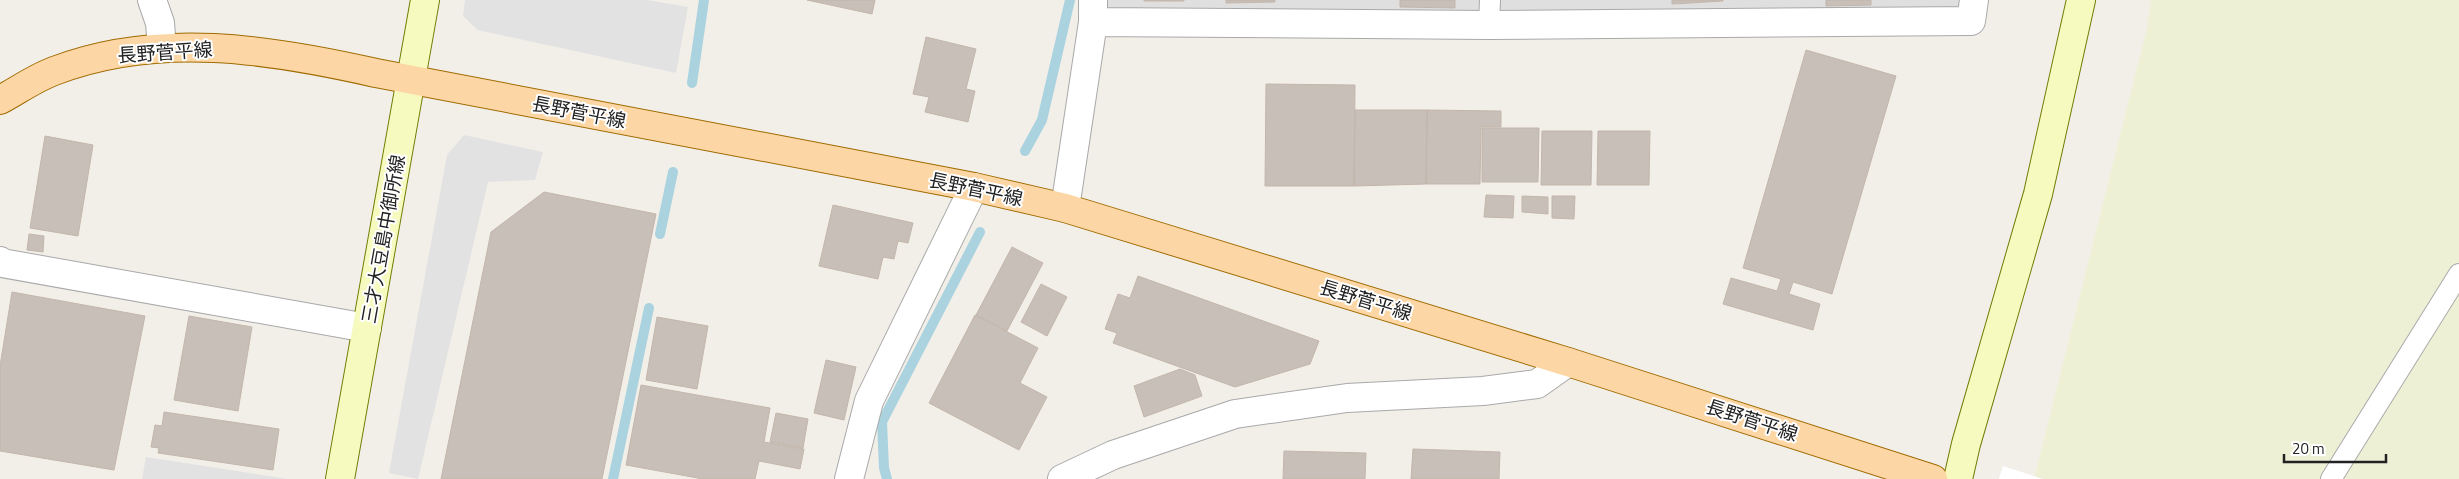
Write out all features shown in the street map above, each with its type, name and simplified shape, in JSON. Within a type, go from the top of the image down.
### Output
[{"type":"main road","name":"三才大豆島中御所線","points":[[340,479],[425,0]]},
{"type":"main road","points":[[1958,479],[1966,444],[2038,194],[2081,0]]},
{"type":"main road","name":"長野菅平線","points":[[0,100],[53,71],[121,52],[198,46],[303,56],[412,80],[974,187],[1065,208],[1568,362],[1933,479]]},
{"type":"street","points":[[152,0],[160,23],[162,48]]},
{"type":"street","points":[[1065,208],[1093,11],[1490,13],[1971,21],[1974,0]]},
{"type":"street","points":[[849,479],[869,400],[974,187]]},
{"type":"street","points":[[1,266],[366,328]]},
{"type":"street","points":[[1062,479],[1113,454],[1235,414],[1347,398],[1483,391],[1537,384],[1568,362]]},
{"type":"lane","points":[[2331,479],[2459,274]]},
{"type":"shaded area","points":[[465,0],[647,0],[688,7],[676,73],[478,30],[463,16]]},
{"type":"shaded area","points":[[1101,0],[1967,0],[1956,9],[1742,14],[1101,11]]},
{"type":"shaded area","points":[[464,135],[543,152],[535,180],[488,182],[418,479],[389,473],[447,155]]},
{"type":"shaded area","points":[[146,457],[288,479],[142,479]]},
{"type":"green space","points":[[2151,0],[2459,0],[2459,479],[2034,479],[2147,28]]},
{"type":"pier","points":[[2003,466],[2043,479],[1999,479]]},
{"type":"building","points":[[807,0],[875,0],[872,14]]},
{"type":"building","points":[[1184,0],[1184,1],[1144,1]]},
{"type":"building","points":[[1226,0],[1275,0],[1275,2],[1226,3]]},
{"type":"building","points":[[1400,0],[1455,0],[1455,8],[1400,7]]},
{"type":"building","points":[[1672,0],[1723,0],[1723,1],[1672,4]]},
{"type":"building","points":[[1826,0],[1871,0],[1871,5],[1826,6]]},
{"type":"building","points":[[926,37],[976,49],[966,89],[975,91],[968,122],[925,112],[929,97],[913,94]]},
{"type":"building","points":[[1806,50],[1896,76],[1832,294],[1793,282],[1789,294],[1820,304],[1813,330],[1723,304],[1731,278],[1777,291],[1781,279],[1743,268]]},
{"type":"building","points":[[1266,84],[1355,85],[1354,186],[1265,186]]},
{"type":"building","points":[[1355,110],[1427,110],[1426,184],[1354,186]]},
{"type":"building","points":[[1427,110],[1501,111],[1501,127],[1481,127],[1480,184],[1426,184]]},
{"type":"building","points":[[1482,128],[1539,128],[1538,182],[1482,182]]},
{"type":"building","points":[[1542,131],[1592,131],[1591,185],[1541,185]]},
{"type":"building","points":[[1598,131],[1650,131],[1649,185],[1597,185]]},
{"type":"building","points":[[45,136],[93,145],[78,236],[30,228]]},
{"type":"building","points":[[544,192],[656,214],[602,479],[441,479],[491,232]]},
{"type":"building","points":[[1486,195],[1514,196],[1513,218],[1484,217]]},
{"type":"building","points":[[1522,196],[1548,197],[1548,214],[1522,212]]},
{"type":"building","points":[[1552,196],[1575,196],[1574,219],[1552,218]]},
{"type":"building","points":[[833,205],[913,223],[908,243],[898,241],[894,259],[883,257],[878,279],[819,266]]},
{"type":"building","points":[[29,234],[44,236],[43,252],[27,250]]},
{"type":"building","points":[[1012,247],[1043,263],[1007,331],[976,315]]},
{"type":"building","points":[[1138,276],[1319,341],[1310,364],[1235,387],[1113,343],[1117,333],[1105,329],[1118,294],[1130,298]]},
{"type":"building","points":[[1041,284],[1067,297],[1047,336],[1021,322]]},
{"type":"building","points":[[12,292],[145,316],[114,470],[0,451],[0,366]]},
{"type":"building","points":[[975,315],[1038,348],[1020,383],[1047,397],[1019,450],[929,403]]},
{"type":"building","points":[[189,316],[252,327],[238,411],[174,400]]},
{"type":"building","points":[[657,317],[708,326],[697,389],[646,380]]},
{"type":"building","points":[[826,360],[856,367],[844,420],[814,413]]},
{"type":"building","points":[[1180,369],[1195,375],[1202,396],[1144,417],[1134,386]]},
{"type":"building","points":[[641,385],[770,408],[764,442],[804,449],[800,469],[759,461],[755,479],[703,479],[626,465]]},
{"type":"building","points":[[164,412],[279,429],[273,470],[158,453],[159,448],[151,447],[155,425],[162,426]]},
{"type":"building","points":[[776,413],[808,419],[803,448],[770,442]]},
{"type":"building","points":[[1413,449],[1500,452],[1499,479],[1411,479]]},
{"type":"building","points":[[1284,451],[1366,453],[1365,479],[1283,479]]},
{"type":"waterway","points":[[692,83],[704,0]]},
{"type":"waterway","points":[[1025,151],[1042,120],[1070,0]]},
{"type":"waterway","points":[[660,234],[673,172]]},
{"type":"waterway","points":[[887,479],[884,468],[882,422],[980,232]]},
{"type":"waterway","points":[[613,479],[649,308]]}]
